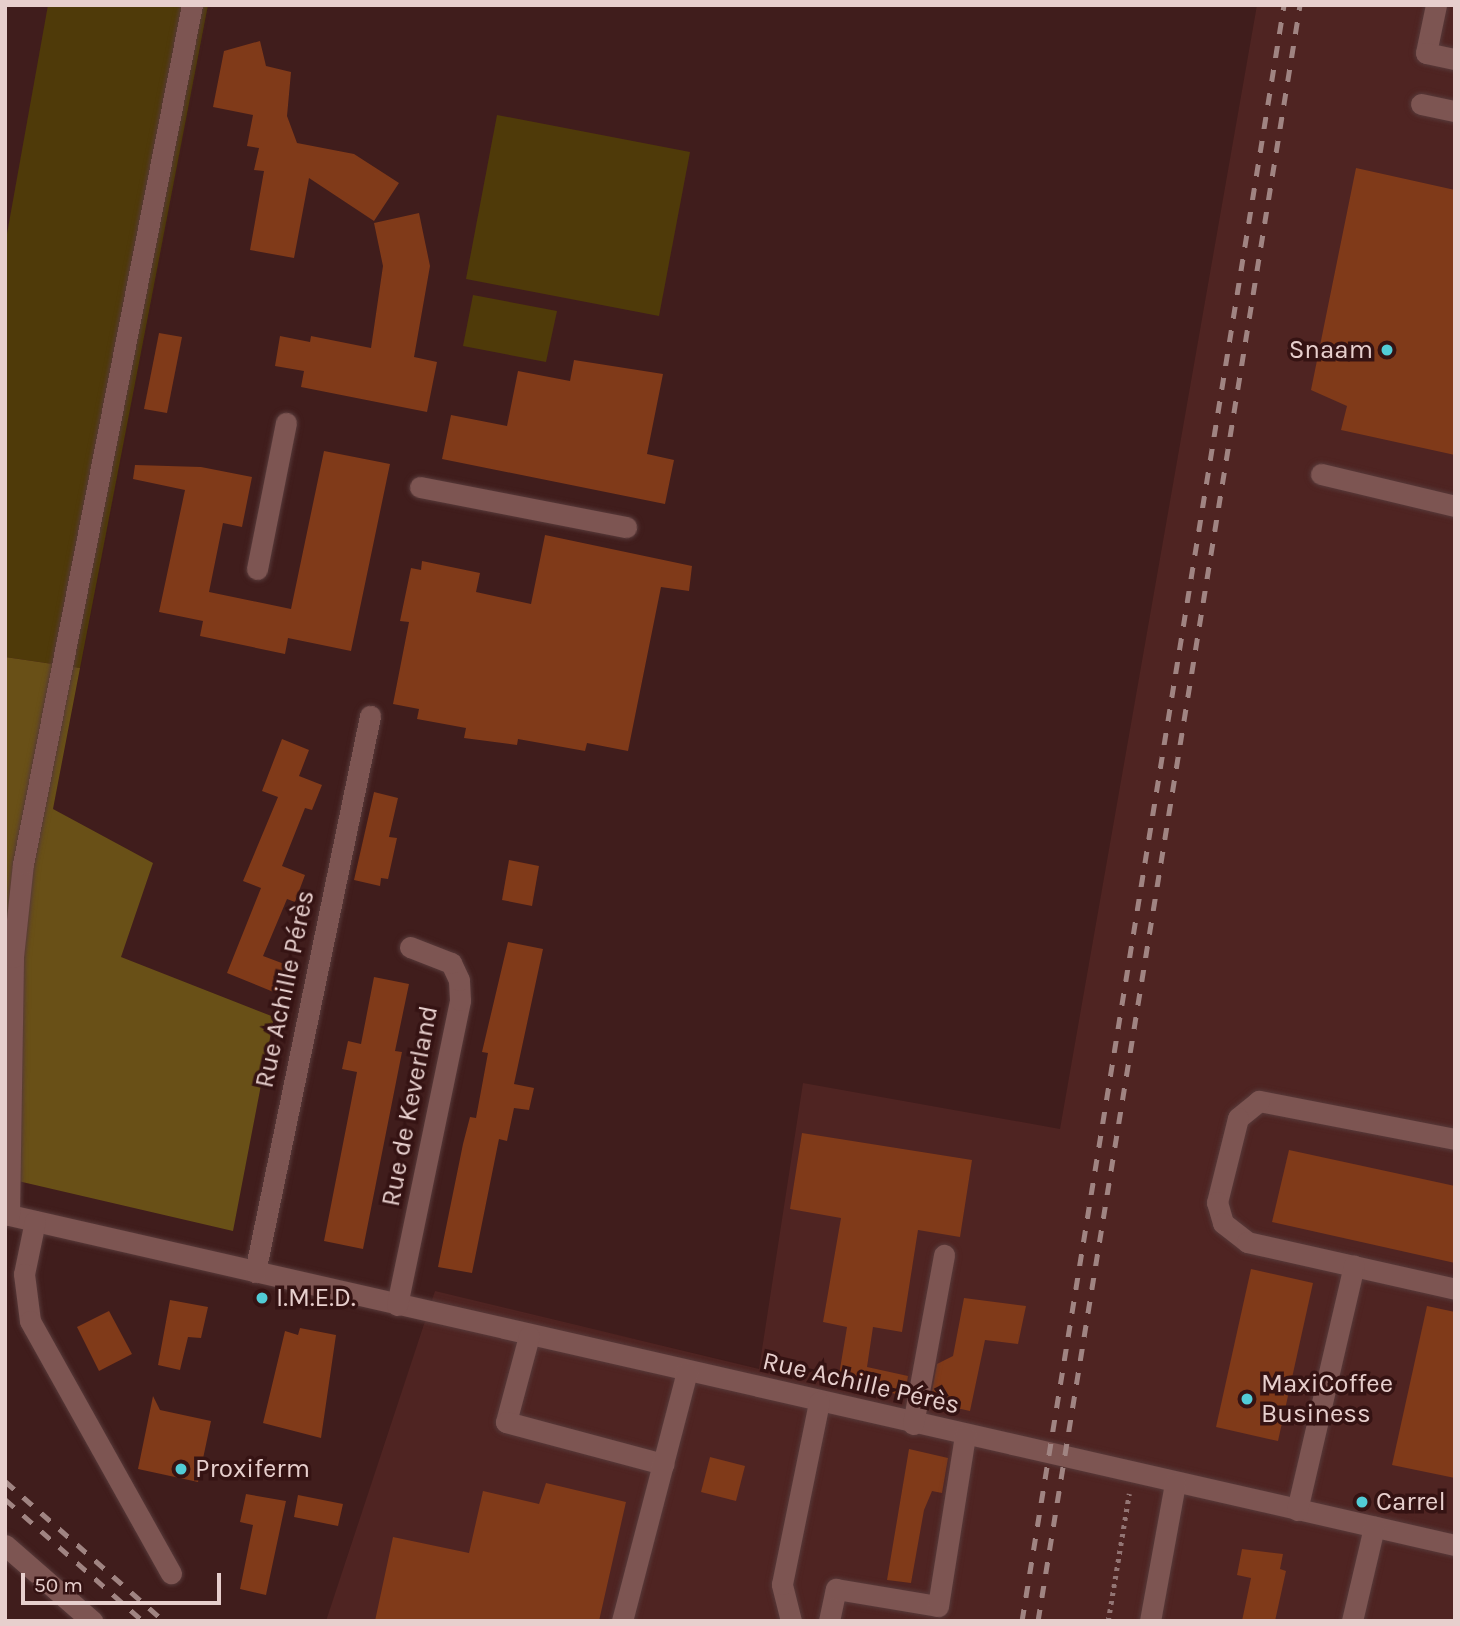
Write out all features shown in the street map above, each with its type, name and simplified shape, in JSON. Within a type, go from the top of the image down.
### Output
[{"type":"street","points":[[7,1215],[13,957],[23,864],[192,5]]},
{"type":"street","points":[[1436,5],[1426,52],[1455,59]]},
{"type":"street","points":[[1421,104],[1455,111]]},
{"type":"street","points":[[257,569],[286,423]]},
{"type":"street","points":[[1321,474],[1455,506]]},
{"type":"street","points":[[420,486],[626,527]]},
{"type":"street","name":"Rue Achille Pérès","points":[[255,1272],[370,716]]},
{"type":"street","name":"Rue de Keverland","points":[[397,1305],[460,1000],[460,980],[451,963],[410,947]]},
{"type":"street","points":[[1455,1139],[1275,1100],[1259,1101],[1238,1118],[1217,1202],[1223,1223],[1247,1242],[1455,1289]]},
{"type":"street","name":"Rue Achille Pérès","points":[[7,1215],[965,1436],[1455,1545]]},
{"type":"street","points":[[35,1221],[23,1275],[30,1321],[172,1573]]},
{"type":"street","points":[[913,1424],[944,1255]]},
{"type":"street","points":[[1297,1510],[1354,1266]]},
{"type":"street","points":[[529,1336],[506,1423],[663,1464]]},
{"type":"street","points":[[621,1621],[687,1372]]},
{"type":"street","points":[[791,1621],[782,1584],[819,1402]]},
{"type":"street","points":[[829,1621],[836,1588],[938,1606],[965,1436]]},
{"type":"street","points":[[1150,1621],[1175,1483]]},
{"type":"street","points":[[1352,1621],[1374,1527]]},
{"type":"street","points":[[5,1545],[92,1621]]},
{"type":"path","points":[[1108,1621],[1132,1473]]},
{"type":"shaded area","points":[[48,5],[208,5],[80,668],[5,657],[5,245]]},
{"type":"shaded area","points":[[1257,5],[1455,5],[1455,1621],[326,1621],[435,1291],[759,1369],[803,1083],[1060,1129]]},
{"type":"shaded area","points":[[497,115],[690,152],[659,316],[466,279]]},
{"type":"shaded area","points":[[473,295],[557,311],[546,362],[463,346]]},
{"type":"shaded area","points":[[5,657],[80,668],[53,809],[153,863],[121,957],[274,1017],[233,1231],[5,1178]]},
{"type":"building","points":[[260,41],[266,66],[291,72],[287,116],[297,143],[354,154],[399,183],[374,221],[309,178],[294,258],[250,250],[264,171],[254,170],[259,148],[247,146],[253,115],[213,107],[224,51]]},
{"type":"building","name":"Snaam","points":[[1356,168],[1455,190],[1455,455],[1341,430],[1347,406],[1311,390]]},
{"type":"building","points":[[419,213],[430,266],[414,357],[437,362],[427,412],[301,387],[304,371],[275,366],[280,336],[310,342],[311,336],[371,348],[383,266],[374,223]]},
{"type":"building","points":[[159,333],[182,337],[167,413],[144,409]]},
{"type":"building","points":[[574,360],[663,374],[647,454],[674,460],[665,504],[442,459],[451,415],[507,426],[518,371],[570,381]]},
{"type":"building","points":[[324,451],[390,464],[351,651],[288,638],[285,654],[200,636],[203,621],[159,612],[185,490],[133,479],[135,465],[201,467],[252,477],[242,527],[223,523],[209,592],[291,609]]},
{"type":"building","points":[[545,535],[692,566],[689,591],[661,587],[628,751],[587,743],[585,751],[518,739],[517,745],[464,738],[466,728],[417,719],[419,709],[393,704],[409,622],[400,621],[411,568],[421,570],[422,561],[480,573],[476,592],[531,604]]},
{"type":"building","points":[[282,739],[309,750],[299,776],[322,785],[312,810],[305,808],[282,866],[305,875],[295,902],[287,899],[263,956],[287,965],[276,993],[227,973],[261,888],[243,881],[278,797],[262,791]]},
{"type":"building","points":[[374,792],[398,798],[389,837],[397,838],[388,879],[381,878],[380,886],[354,880]]},
{"type":"building","points":[[509,860],[539,866],[532,906],[502,900]]},
{"type":"building","points":[[508,942],[543,949],[514,1084],[534,1088],[529,1110],[514,1108],[507,1141],[499,1139],[472,1273],[438,1267],[463,1144],[470,1117],[476,1118],[488,1053],[482,1052]]},
{"type":"building","points":[[374,977],[409,984],[395,1051],[402,1052],[363,1249],[324,1241],[357,1072],[342,1069],[348,1041],[361,1044]]},
{"type":"building","points":[[802,1133],[972,1160],[960,1237],[918,1230],[902,1332],[873,1327],[867,1367],[908,1376],[905,1396],[838,1381],[847,1327],[823,1322],[841,1218],[790,1209]]},
{"type":"building","points":[[1289,1150],[1455,1186],[1455,1263],[1272,1222]]},
{"type":"building","points":[[1251,1269],[1313,1283],[1278,1441],[1216,1427]]},
{"type":"building","points":[[964,1298],[1026,1306],[1018,1344],[985,1340],[970,1411],[930,1402],[937,1364],[953,1356]]},
{"type":"building","points":[[170,1300],[208,1307],[201,1338],[188,1337],[180,1370],[158,1365]]},
{"type":"building","points":[[1427,1306],[1455,1312],[1455,1478],[1392,1465]]},
{"type":"building","points":[[109,1311],[132,1354],[99,1371],[77,1327]]},
{"type":"building","points":[[300,1328],[336,1335],[321,1438],[263,1423],[285,1331],[298,1335]]},
{"type":"building","points":[[153,1396],[160,1410],[211,1421],[198,1482],[138,1469]]},
{"type":"building","points":[[909,1449],[948,1458],[942,1493],[932,1491],[924,1510],[911,1583],[887,1580]]},
{"type":"building","points":[[710,1457],[745,1466],[736,1501],[701,1492]]},
{"type":"building","points":[[546,1483],[626,1502],[599,1621],[375,1621],[393,1537],[469,1553],[483,1491],[539,1504]]},
{"type":"building","points":[[246,1494],[286,1501],[266,1595],[240,1589],[253,1525],[240,1522]]},
{"type":"building","points":[[298,1495],[343,1504],[338,1526],[294,1517]]},
{"type":"building","points":[[1242,1549],[1283,1554],[1280,1569],[1286,1571],[1275,1621],[1242,1621],[1251,1578],[1237,1575]]},
{"type":"railway","points":[[1022,1621],[1284,5]]},
{"type":"railway","points":[[1038,1621],[1300,5]]},
{"type":"railway","points":[[5,1481],[164,1621]]},
{"type":"railway","points":[[5,1499],[143,1621]]},
{"type":"place","name":"Snaam","points":[[1387,350]]},
{"type":"place","name":"I.M.E.D.","points":[[262,1298]]},
{"type":"place","name":"MaxiCoffee Business","points":[[1247,1399]]},
{"type":"place","name":"Proxiferm","points":[[181,1469]]},
{"type":"place","name":"Carrel","points":[[1362,1502]]}]
